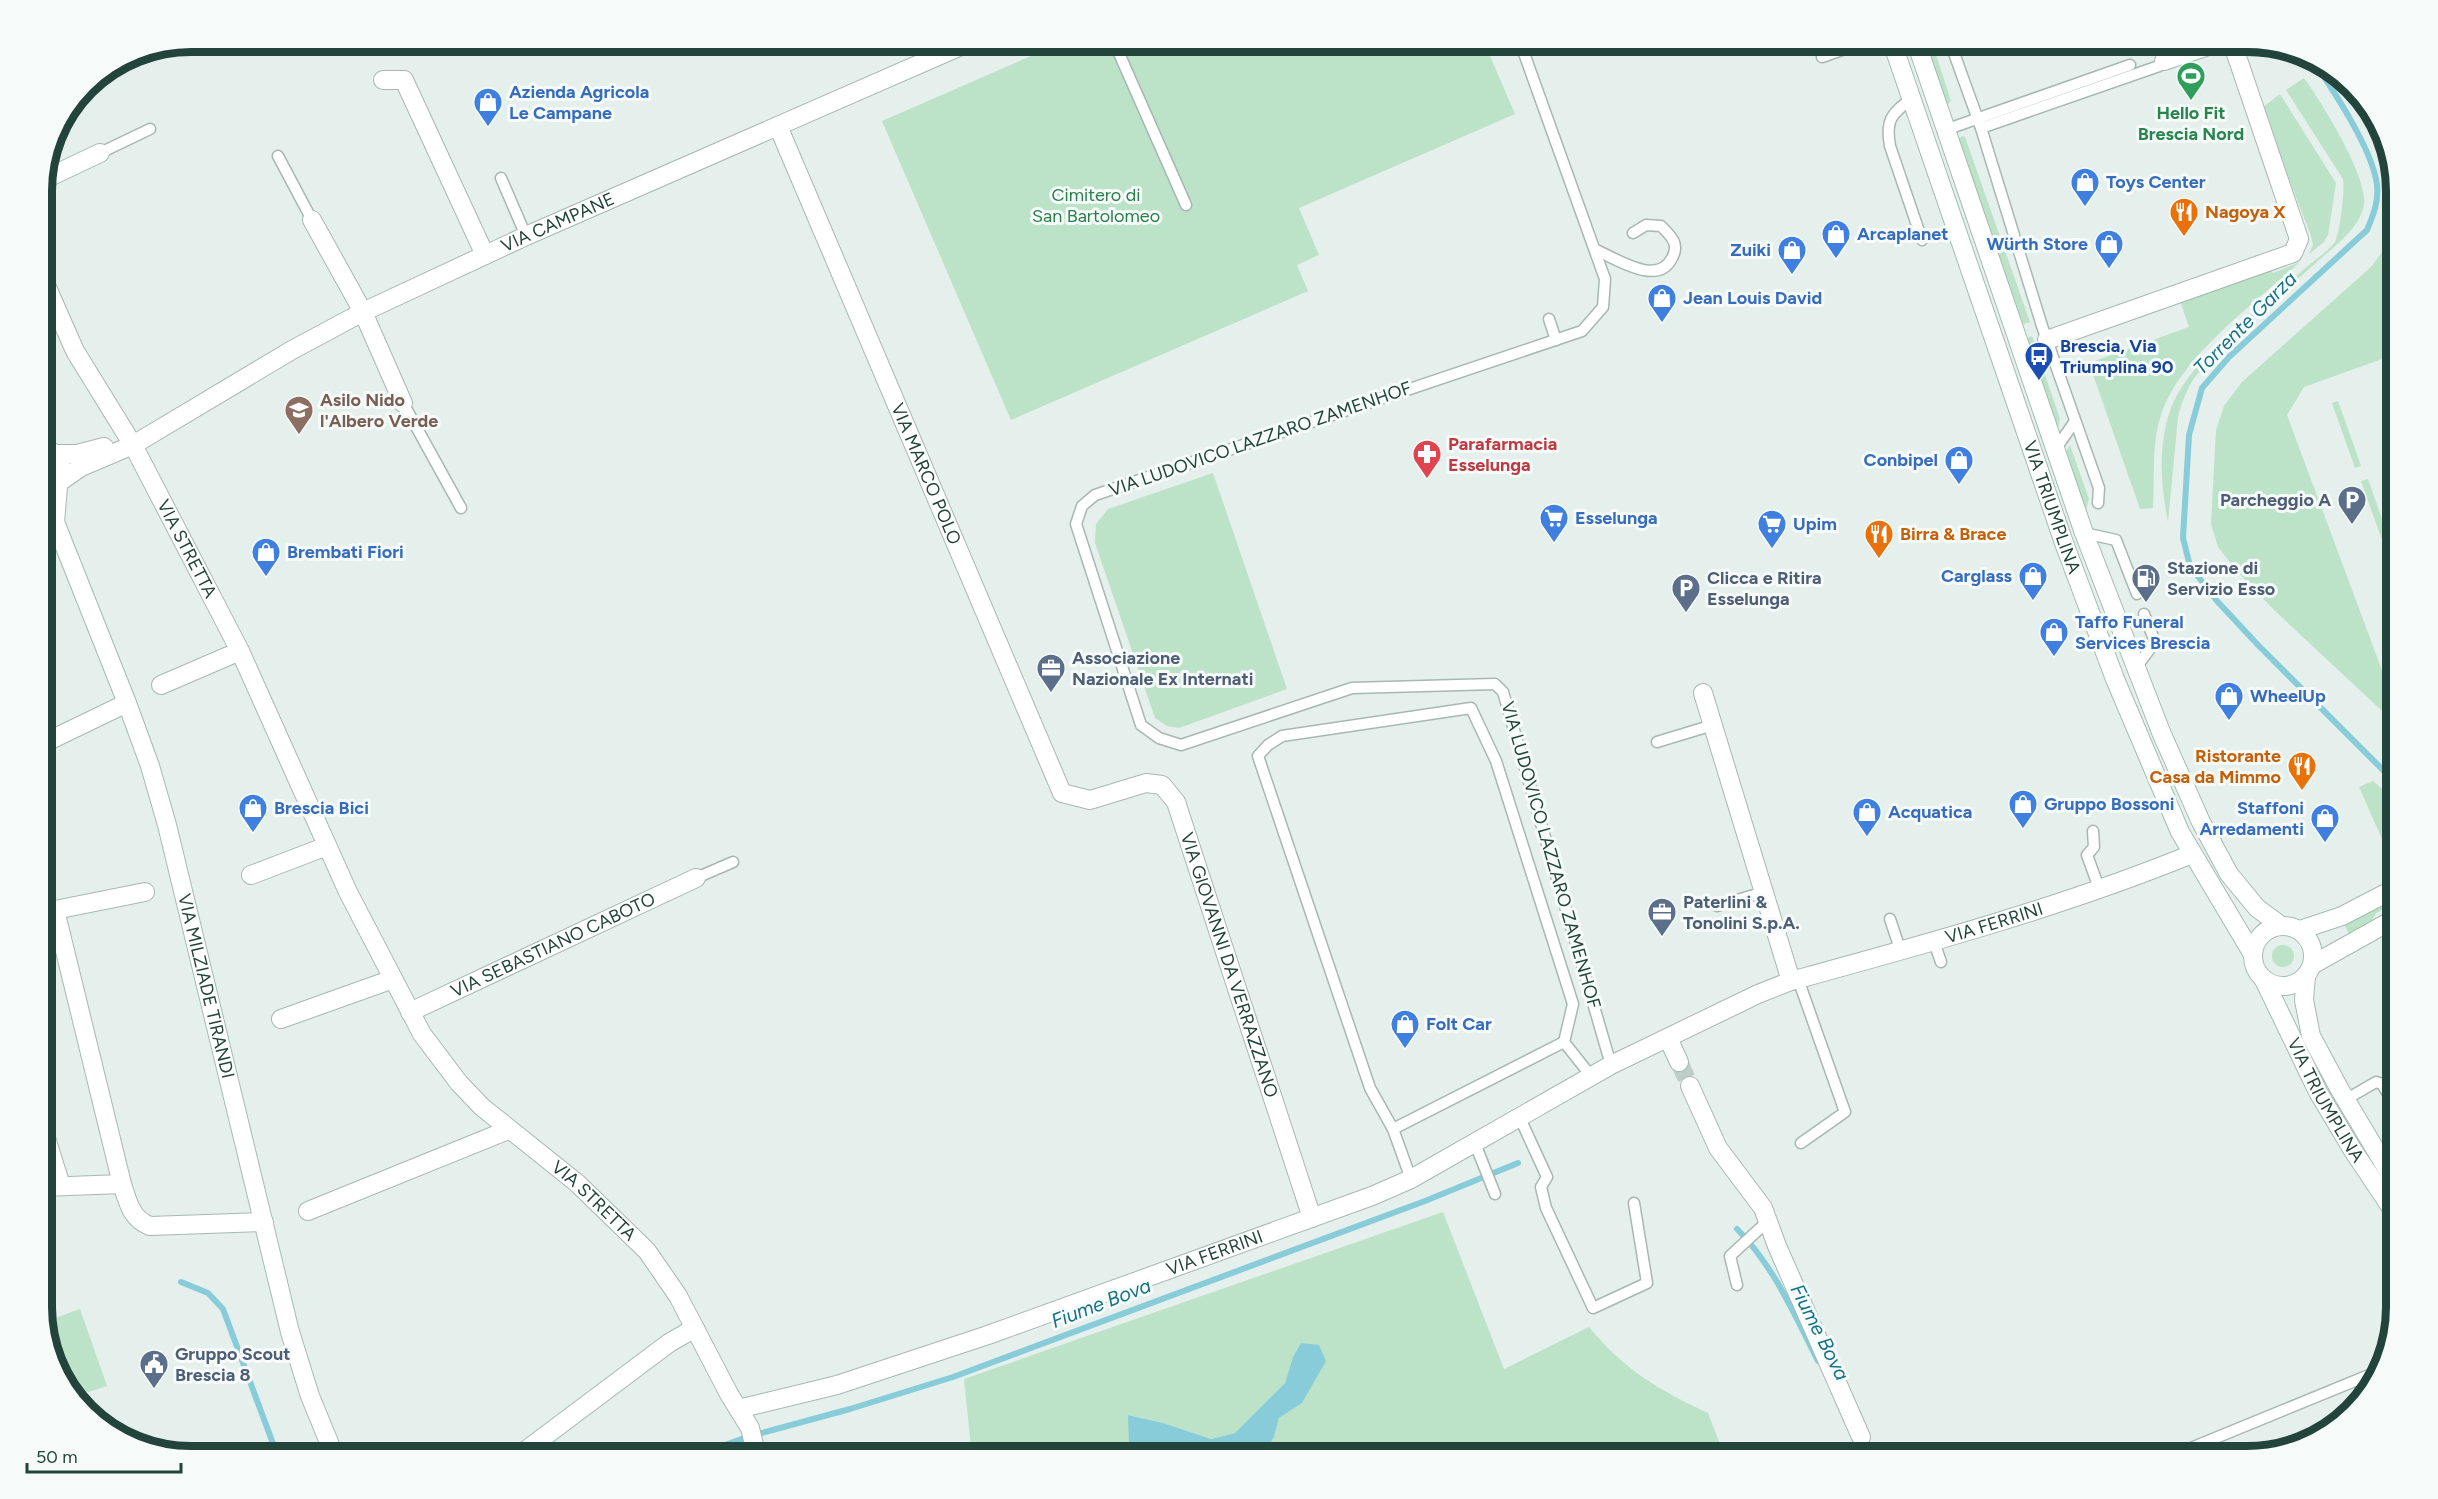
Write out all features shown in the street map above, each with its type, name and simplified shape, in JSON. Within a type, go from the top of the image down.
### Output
[{"type":"street","name":"VIA TRIUMPLINA","points":[[1896,52],[2064,543],[2115,680],[2171,813],[2192,854],[2252,953],[2255,968],[2264,980],[2319,1092],[2352,1149],[2386,1200]]},
{"type":"street","name":"VIA TRIUMPLINA","points":[[1919,52],[2084,533],[2135,669],[2175,766],[2225,868],[2247,898],[2280,925],[2300,930],[2312,945],[2304,1000],[2312,1036],[2345,1100],[2386,1167]]},
{"type":"street","points":[[2164,61],[2191,52]]},
{"type":"street","points":[[2047,340],[2293,253],[2300,239],[2235,52]]},
{"type":"street","name":"VIA CAMPANE","points":[[54,488],[81,467],[157,429],[292,350],[363,312],[526,236],[946,53]]},
{"type":"street","points":[[383,80],[404,80],[485,255]]},
{"type":"street","name":"VIA MARCO POLO","points":[[778,126],[1062,793],[1090,800]]},
{"type":"street","points":[[54,175],[100,153]]},
{"type":"street","points":[[312,220],[363,312],[403,403]]},
{"type":"street","name":"VIA STRETTA","points":[[53,301],[75,351],[130,441],[240,651],[327,846],[422,1034],[459,1083],[482,1107],[577,1183],[628,1231],[663,1272],[750,1428],[751,1447]]},
{"type":"street","name":"VIA CAMPANE","points":[[53,450],[77,454],[130,441]]},
{"type":"street","name":"VIA MILZIADE TIRANDI","points":[[53,456],[62,466],[54,488]]},
{"type":"street","name":"VIA MILZIADE TIRANDI","points":[[53,526],[127,703],[150,766],[290,1332],[310,1396],[331,1447]]},
{"type":"street","points":[[161,685],[240,651]]},
{"type":"street","points":[[1703,693],[1764,892],[1795,980]]},
{"type":"street","points":[[53,739],[127,703]]},
{"type":"street","name":"VIA GIOVANNI DA VERRAZZANO","points":[[1090,800],[1146,783],[1162,785],[1176,802],[1312,1218]]},
{"type":"street","points":[[251,875],[327,846]]},
{"type":"street","name":"VIA FERRINI","points":[[738,1409],[837,1386],[987,1335],[1372,1196],[1411,1179],[1474,1141],[1611,1065],[1758,994],[1795,980],[1934,942],[2099,888],[2192,854]]},
{"type":"street","name":"VIA SEBASTIANO CABOTO","points":[[410,1012],[696,878]]},
{"type":"street","points":[[145,892],[55,910],[122,1184],[132,1211],[139,1222],[150,1226],[264,1222]]},
{"type":"street","points":[[2300,930],[2342,916],[2386,893]]},
{"type":"street","points":[[2264,980],[2281,987],[2290,986],[2309,970],[2386,924]]},
{"type":"street","points":[[2252,953],[2259,937],[2269,929],[2280,925]]},
{"type":"street","points":[[282,1019],[393,979]]},
{"type":"street","points":[[1668,1038],[1679,1062]]},
{"type":"street","points":[[1690,1086],[1718,1148],[1751,1191],[1768,1220],[1777,1246],[1861,1437]]},
{"type":"street","points":[[308,1211],[508,1130]]},
{"type":"street","points":[[53,1160],[61,1186]]},
{"type":"street","points":[[53,1186],[122,1184]]},
{"type":"street","points":[[531,1447],[669,1343],[696,1328]]},
{"type":"lane","name":"VIA LUDOVICO LAZZARO ZAMENHOF","points":[[1524,52],[1605,279],[1603,307],[1582,331],[1095,495],[1082,506],[1076,524],[1141,725],[1159,738],[1181,745],[1352,688],[1495,684],[1503,692],[1509,705],[1611,1065]]},
{"type":"lane","points":[[1822,57],[1836,52]]},
{"type":"lane","points":[[1954,52],[1979,123],[2047,340],[2099,488],[2098,503]]},
{"type":"lane","points":[[1945,130],[1979,123],[2158,66],[2164,61],[2167,52]]},
{"type":"lane","points":[[1119,53],[1186,205]]},
{"type":"lane","points":[[1979,123],[2130,64]]},
{"type":"lane","points":[[1912,98],[1895,110],[1889,120],[1887,132],[1922,240]]},
{"type":"lane","points":[[100,153],[150,129]]},
{"type":"lane","points":[[278,156],[312,220]]},
{"type":"lane","points":[[501,178],[526,236]]},
{"type":"lane","points":[[1596,250],[1639,269],[1655,272],[1669,265],[1676,251],[1674,239],[1661,226],[1646,225],[1633,233]]},
{"type":"lane","points":[[1549,319],[1556,339]]},
{"type":"lane","points":[[403,403],[461,508]]},
{"type":"lane","name":"VIA TRIUMPLINA","points":[[2055,450],[2075,421]]},
{"type":"lane","points":[[2084,533],[2116,540],[2137,594]]},
{"type":"lane","points":[[2135,669],[2156,642],[2144,614]]},
{"type":"lane","points":[[1393,1128],[1564,1042],[1573,1004],[1496,761],[1471,708],[1282,736],[1268,745],[1258,756],[1370,1088],[1393,1128],[1411,1179]]},
{"type":"lane","points":[[1658,742],[1713,725]]},
{"type":"lane","points":[[2094,831],[2094,847],[2087,855],[2099,888]]},
{"type":"lane","points":[[696,878],[734,862]]},
{"type":"lane","points":[[1718,906],[1764,892]]},
{"type":"lane","points":[[1890,919],[1901,952]]},
{"type":"lane","points":[[1934,942],[1941,962]]},
{"type":"lane","points":[[1795,980],[1845,1112],[1801,1143]]},
{"type":"lane","points":[[1564,1042],[1591,1076]]},
{"type":"lane","points":[[2345,1100],[2376,1083],[2382,1084],[2386,1090]]},
{"type":"lane","points":[[1519,1116],[1547,1177],[1541,1187],[1546,1208],[1593,1308],[1647,1283],[1634,1203]]},
{"type":"lane","points":[[1474,1141],[1493,1189]]},
{"type":"lane","points":[[1737,1285],[1730,1256],[1768,1220]]},
{"type":"lane","points":[[2193,1447],[2368,1376]]},
{"type":"lane","points":[[1861,1437],[1865,1447]]},
{"type":"green space","name":"Cimitero di San Bartolomeo","points":[[1488,52],[1515,114],[1299,208],[1319,255],[1297,265],[1308,291],[1011,420],[882,121],[1039,53]]},
{"type":"green space","points":[[1928,52],[1935,52],[1951,101],[1948,104],[1945,103]]},
{"type":"green space","points":[[2304,78],[2332,121],[2359,176],[2364,204],[2362,212],[2353,228],[2332,249],[2226,343],[2192,382],[2178,417],[2168,522],[2162,482],[2163,440],[2169,414],[2178,394],[2207,356],[2226,337],[2328,249],[2337,237],[2342,211],[2343,179],[2286,90]]},
{"type":"green space","points":[[2280,94],[2336,183],[2328,235],[2324,242],[2309,254],[2313,245],[2311,236],[2262,108]]},
{"type":"green space","points":[[1963,136],[2030,322],[2023,324],[1958,139]]},
{"type":"green space","points":[[2385,248],[2385,358],[2304,387],[2287,415],[2385,680],[2385,714],[2274,610],[2237,571],[2218,547],[2211,524],[2216,430],[2224,406],[2242,382],[2371,267]]},
{"type":"green space","points":[[2300,262],[2202,350],[2172,391],[2162,412],[2156,435],[2153,508],[2140,509],[2089,363],[2189,327],[2180,301],[2270,269],[2273,273]]},
{"type":"green space","points":[[2032,336],[2060,419],[2058,428],[2027,338]]},
{"type":"green space","points":[[2338,401],[2361,466],[2355,468],[2332,403]]},
{"type":"green space","points":[[2070,445],[2089,499],[2086,509],[2066,452]]},
{"type":"green space","points":[[1213,473],[1287,689],[1179,728],[1167,726],[1155,718],[1095,543],[1096,524],[1108,509]]},
{"type":"green space","points":[[2368,479],[2385,528],[2385,549],[2361,481]]},
{"type":"green space","points":[[2373,781],[2386,792],[2386,847],[2359,787]]},
{"type":"green space","points":[[2386,902],[2386,908],[2376,913],[2371,922],[2349,934],[2343,922]]},
{"type":"green space","points":[[2283,945],[2291,948],[2294,956],[2291,964],[2283,967],[2275,964],[2272,956],[2275,948]]},
{"type":"green space","points":[[1443,1212],[1504,1369],[1589,1327],[1615,1355],[1643,1378],[1708,1413],[1721,1447],[1268,1447],[1274,1437],[1279,1418],[1302,1403],[1293,1357],[1285,1383],[1235,1433],[1211,1439],[1163,1423],[1129,1415],[1130,1447],[971,1447],[964,1379]]},
{"type":"green space","points":[[80,1309],[107,1386],[83,1394],[67,1369],[60,1352],[53,1319]]},
{"type":"water","points":[[1301,1343],[1319,1345],[1326,1361],[1302,1403],[1279,1418],[1274,1437],[1268,1447],[1129,1446],[1128,1415],[1163,1423],[1211,1439],[1235,1433],[1285,1383],[1293,1357]]},
{"type":"waterway","name":"Torrente Garza","points":[[2323,76],[2351,121],[2368,155],[2377,185],[2375,208],[2367,230],[2229,357],[2202,388],[2189,435],[2183,538],[2190,566],[2217,601],[2386,773]]},
{"type":"waterway","name":"Fiume Bova","points":[[719,1447],[953,1377],[1425,1201],[1518,1163]]},
{"type":"waterway","name":"Fiume Bova","points":[[1737,1229],[1762,1258],[1772,1274],[1818,1361]]},
{"type":"waterway","name":"Fiume Bova","points":[[181,1282],[208,1293],[223,1309],[274,1447]]},
{"type":"waterway","name":"Fiume Bova","points":[[1854,1438],[1858,1447]]},
{"type":"tunnel","points":[[1679,1062],[1690,1086]]},
{"type":"place","name":"Hello Fit Brescia Nord","points":[[2191,102]]},
{"type":"place","name":"Azienda Agricola Le Campane","points":[[488,128]]},
{"type":"place","name":"Toys Center","points":[[2085,208]]},
{"type":"place","name":"Nagoya X","points":[[2184,238]]},
{"type":"place","name":"Arcaplanet","points":[[1836,260]]},
{"type":"place","name":"Würth Store","points":[[2109,270]]},
{"type":"place","name":"Zuiki","points":[[1792,276]]},
{"type":"place","name":"Jean Louis David","points":[[1662,324]]},
{"type":"place","name":"Brescia, Via Triumplina 90","points":[[2039,382]]},
{"type":"place","name":"Asilo Nido l'Albero Verde","points":[[299,436]]},
{"type":"place","name":"Parafarmacia Esselunga","points":[[1427,480]]},
{"type":"place","name":"Conbipel","points":[[1959,486]]},
{"type":"place","name":"Parcheggio A","points":[[2352,526]]},
{"type":"place","name":"Esselunga","points":[[1554,544]]},
{"type":"place","name":"Upim","points":[[1772,550]]},
{"type":"place","name":"Birra & Brace","points":[[1879,560]]},
{"type":"place","name":"Brembati Fiori","points":[[266,578]]},
{"type":"place","name":"Carglass","points":[[2033,602]]},
{"type":"place","name":"Stazione di Servizio Esso","points":[[2146,604]]},
{"type":"place","name":"Clicca e Ritira Esselunga","points":[[1686,614]]},
{"type":"place","name":"Taffo Funeral Services Brescia","points":[[2054,658]]},
{"type":"place","name":"Associazione Nazionale Ex Internati","points":[[1051,694]]},
{"type":"place","name":"WheelUp","points":[[2229,722]]},
{"type":"place","name":"Ristorante Casa da Mimmo","points":[[2302,792]]},
{"type":"place","name":"Gruppo Bossoni","points":[[2023,830]]},
{"type":"place","name":"Brescia Bici","points":[[253,834]]},
{"type":"place","name":"Acquatica","points":[[1867,838]]},
{"type":"place","name":"Staffoni Arredamenti","points":[[2325,844]]},
{"type":"place","name":"Paterlini & Tonolini S.p.A.","points":[[1662,938]]},
{"type":"place","name":"Folt Car","points":[[1405,1050]]},
{"type":"place","name":"Gruppo Scout Brescia 8","points":[[154,1390]]}]
